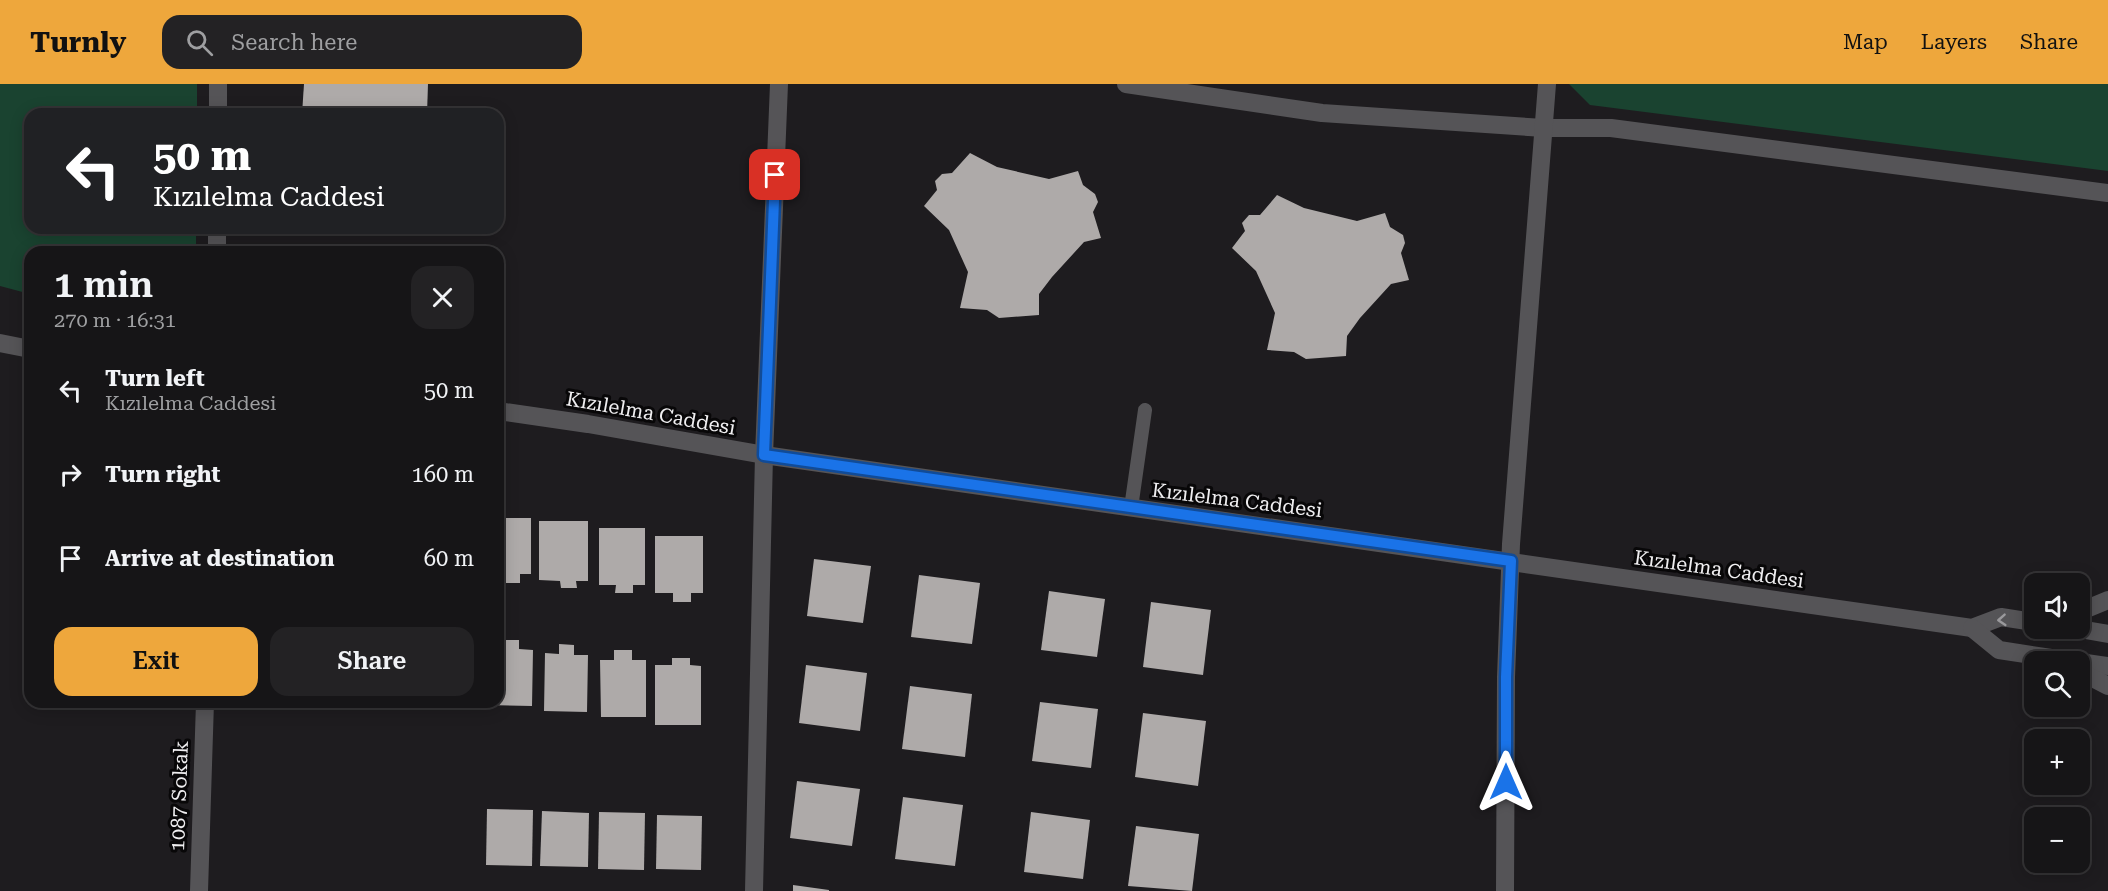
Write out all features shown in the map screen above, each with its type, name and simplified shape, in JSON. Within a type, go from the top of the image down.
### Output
[{"type":"street","points":[[218,84],[218,108]]},
{"type":"street","points":[[754,891],[764,455],[779,84]]},
{"type":"street","points":[[1126,84],[1323,112],[1544,128],[1611,128],[2108,193]]},
{"type":"street","points":[[1505,891],[1506,677],[1511,561],[1547,84]]},
{"type":"street","points":[[0,343],[24,348]]},
{"type":"street","name":"Kızılelma Caddesi","points":[[504,412],[764,455],[1972,627],[2001,617],[2024,620]]},
{"type":"street","points":[[2090,607],[2108,600]]},
{"type":"street","points":[[1972,627],[2000,650],[2024,654]]},
{"type":"street","points":[[2090,631],[2108,634]]},
{"type":"street","points":[[2090,664],[2108,666]]},
{"type":"street","points":[[2090,677],[2108,686]]},
{"type":"street","name":"1087 Sokak","points":[[198,891],[205,708]]},
{"type":"lane","points":[[1131,508],[1145,410]]},
{"type":"green space","points":[[0,84],[197,84],[197,108],[24,108],[24,234],[196,234],[196,246],[24,246],[24,292],[0,286]]},
{"type":"green space","points":[[1569,84],[2108,84],[2108,171],[1590,105]]},
{"type":"building","points":[[304,84],[428,84],[427,108],[302,108]]},
{"type":"building","points":[[970,153],[997,167],[1049,179],[1078,171],[1083,185],[1095,194],[1098,202],[1093,212],[1101,238],[1084,242],[1052,277],[1039,294],[1039,315],[999,318],[987,310],[960,308],[968,272],[949,230],[924,206],[937,190],[935,181],[942,174],[952,173]]},
{"type":"building","points":[[1277,195],[1304,208],[1357,221],[1385,213],[1390,227],[1403,235],[1405,243],[1401,253],[1409,280],[1391,284],[1360,318],[1347,336],[1346,356],[1306,359],[1294,352],[1267,350],[1275,313],[1256,271],[1232,248],[1245,231],[1242,223],[1249,215],[1260,215]]},
{"type":"building","points":[[504,518],[531,518],[531,574],[520,574],[520,583],[504,583]]},
{"type":"building","points":[[539,521],[588,521],[588,581],[576,581],[577,588],[561,588],[560,581],[539,580]]},
{"type":"building","points":[[599,528],[645,528],[645,585],[633,585],[633,593],[615,593],[616,585],[599,585]]},
{"type":"building","points":[[655,536],[703,536],[703,593],[691,593],[691,602],[673,602],[673,593],[655,593]]},
{"type":"building","points":[[814,559],[871,566],[863,623],[807,616]]},
{"type":"building","points":[[919,575],[980,583],[972,644],[911,637]]},
{"type":"building","points":[[1049,591],[1105,599],[1097,657],[1041,650]]},
{"type":"building","points":[[1151,602],[1211,610],[1203,675],[1143,667]]},
{"type":"building","points":[[504,640],[519,640],[519,649],[533,650],[532,706],[504,705]]},
{"type":"building","points":[[559,644],[574,645],[574,655],[588,655],[587,712],[544,711],[545,653],[559,654]]},
{"type":"building","points":[[614,650],[632,650],[632,660],[646,660],[646,717],[601,717],[600,660],[614,660]]},
{"type":"building","points":[[672,658],[690,658],[690,665],[701,666],[701,725],[655,725],[655,665],[672,665]]},
{"type":"building","points":[[806,665],[867,673],[860,731],[799,723]]},
{"type":"building","points":[[910,686],[972,694],[965,757],[902,749]]},
{"type":"building","points":[[1040,702],[1098,709],[1091,768],[1032,761]]},
{"type":"building","points":[[1143,713],[1206,721],[1198,786],[1135,777]]},
{"type":"building","points":[[797,781],[860,789],[852,846],[790,838]]},
{"type":"building","points":[[903,797],[963,805],[955,866],[895,859]]},
{"type":"building","points":[[487,809],[533,810],[532,866],[486,865]]},
{"type":"building","points":[[542,811],[589,813],[588,867],[540,866]]},
{"type":"building","points":[[599,812],[645,813],[644,870],[598,869]]},
{"type":"building","points":[[1031,812],[1090,820],[1083,879],[1024,872]]},
{"type":"building","points":[[657,815],[702,816],[701,870],[656,869]]},
{"type":"building","points":[[1136,826],[1199,834],[1192,891],[1128,886]]},
{"type":"building","points":[[793,885],[829,890],[829,891],[793,891]]},
{"type":"route","points":[[775,175],[764,455],[1511,561],[1506,677],[1506,782]]}]
